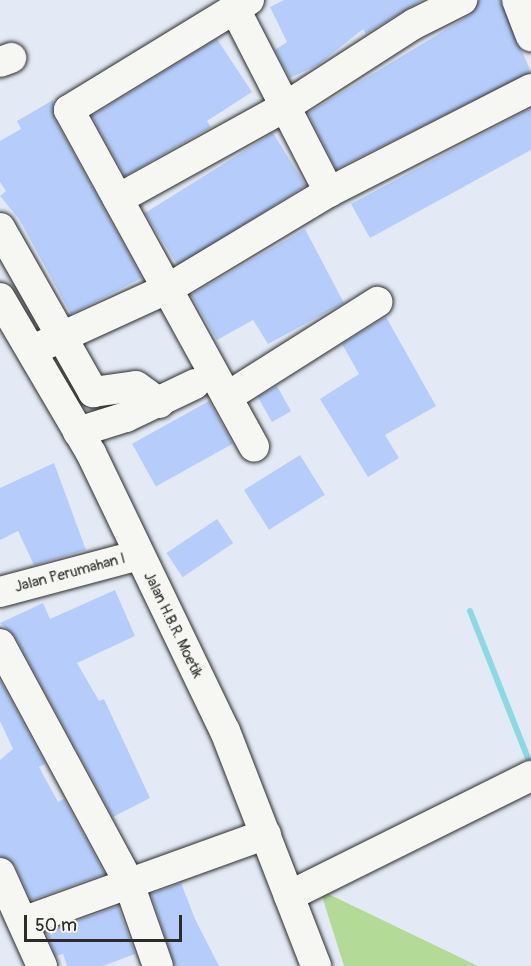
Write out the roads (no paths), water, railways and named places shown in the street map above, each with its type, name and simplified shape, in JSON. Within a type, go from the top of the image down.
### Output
[{"type":"street","points":[[118,200],[285,108],[408,12],[462,0]]},
{"type":"street","points":[[517,0],[531,36]]},
{"type":"street","points":[[254,446],[69,107],[242,4],[285,108],[329,192]]},
{"type":"street","points":[[38,359],[169,288],[329,192],[531,89]]},
{"type":"street","points":[[0,228],[72,339],[93,392],[143,387],[159,403]]},
{"type":"street","name":"Jalan H.B.R. Moetik","points":[[0,298],[38,359],[85,443],[225,731],[316,966]]},
{"type":"street","points":[[227,397],[377,302]]},
{"type":"street","points":[[85,443],[121,431],[126,417],[195,384]]},
{"type":"street","name":"Jalan Perumahan I","points":[[0,592],[139,555]]},
{"type":"street","points":[[0,644],[128,881],[158,966]]},
{"type":"street","points":[[289,896],[531,776]]},
{"type":"street","points":[[25,921],[128,881],[266,834]]},
{"type":"street","points":[[0,873],[25,921],[42,966]]},
{"type":"waterway","points":[[470,611],[531,766]]}]
